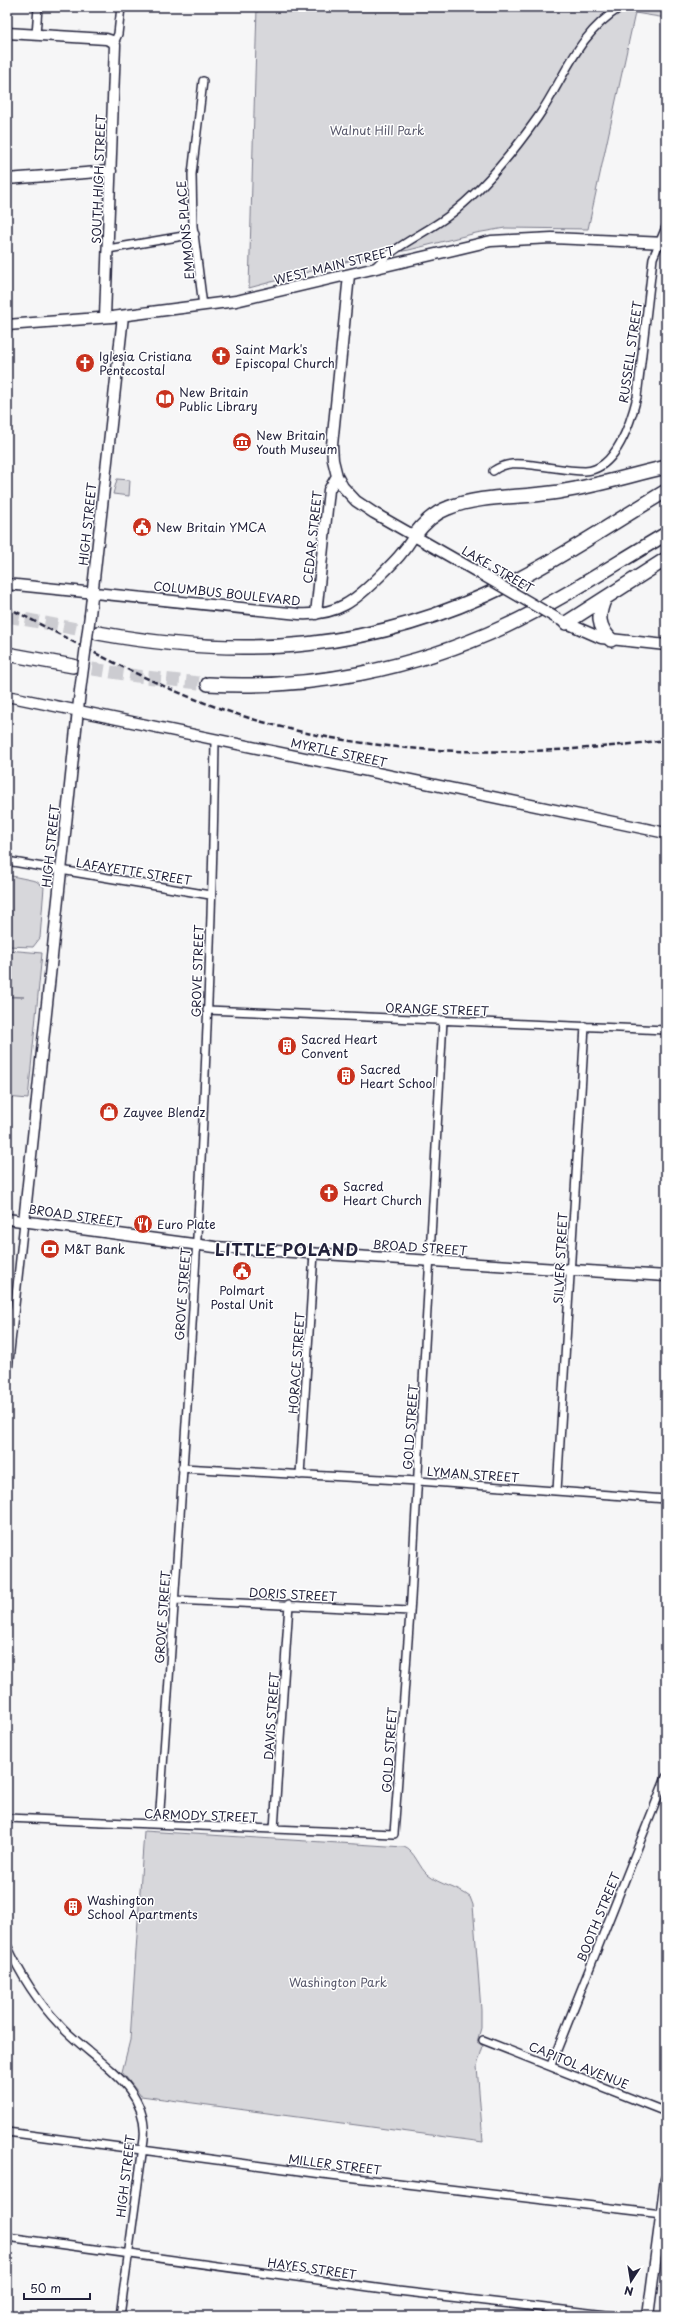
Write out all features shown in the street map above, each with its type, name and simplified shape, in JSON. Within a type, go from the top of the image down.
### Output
[{"type":"highway","points":[[414,536],[431,518],[455,505],[481,500],[576,489],[666,467]]},
{"type":"highway","points":[[98,633],[183,646],[242,648],[306,645],[381,632],[450,610],[510,583],[666,491]]},
{"type":"highway","points":[[208,684],[256,685],[314,681],[374,671],[427,657],[490,633],[524,617],[666,534]]},
{"type":"highway","points":[[562,621],[605,598],[666,559]]},
{"type":"highway","points":[[605,598],[599,612],[599,621],[611,640]]},
{"type":"highway","points":[[7,654],[73,666]]},
{"type":"street","points":[[36,35],[38,7]]},
{"type":"street","points":[[7,33],[106,39],[114,43],[118,34],[121,7]]},
{"type":"street","points":[[372,269],[397,247],[450,214],[477,191],[538,117],[583,41],[600,22],[621,7]]},
{"type":"street","name":"SOUTH HIGH STREET","points":[[105,317],[116,55],[114,43]]},
{"type":"street","name":"EMMONS PLACE","points":[[203,81],[192,170],[195,234],[203,306]]},
{"type":"street","points":[[7,179],[111,171]]},
{"type":"street","name":"RUSSELL STREET","points":[[493,471],[502,464],[516,463],[587,471],[603,464],[613,454],[632,418],[638,391],[653,258],[662,243],[666,227]]},
{"type":"street","points":[[108,249],[195,234]]},
{"type":"street","name":"WEST MAIN STREET","points":[[7,325],[123,316],[203,306],[268,295],[473,244],[505,239],[552,238],[662,243]]},
{"type":"street","points":[[337,476],[333,460],[332,445],[349,275]]},
{"type":"street","name":"HIGH STREET","points":[[7,1379],[80,691],[90,615],[123,316]]},
{"type":"street","name":"LAKE STREET","points":[[337,476],[346,491],[359,503],[562,621],[589,634],[611,640],[666,646]]},
{"type":"street","name":"CEDAR STREET","points":[[316,614],[329,490],[337,476]]},
{"type":"street","name":"COLUMBUS BOULEVARD","points":[[7,584],[299,614],[316,614],[336,609],[358,598],[401,554],[414,536]]},
{"type":"street","name":"MYRTLE STREET","points":[[7,696],[78,712],[666,833]]},
{"type":"street","name":"GROVE STREET","points":[[159,1824],[196,1245],[207,1010],[215,740]]},
{"type":"street","name":"LAFAYETTE STREET","points":[[7,861],[210,895]]},
{"type":"street","name":"ORANGE STREET","points":[[207,1010],[666,1030]]},
{"type":"street","name":"GOLD STREET","points":[[394,1834],[418,1481],[443,1020]]},
{"type":"street","name":"SILVER STREET","points":[[557,1491],[585,1026]]},
{"type":"street","name":"BROAD STREET","points":[[7,1219],[196,1245],[666,1276]]},
{"type":"street","name":"HORACE STREET","points":[[300,1475],[314,1253]]},
{"type":"street","name":"LYMAN STREET","points":[[182,1468],[418,1481],[666,1499]]},
{"type":"street","name":"DORIS STREET","points":[[174,1600],[289,1604],[410,1611]]},
{"type":"street","name":"DAVIS STREET","points":[[274,1829],[289,1604]]},
{"type":"street","name":"BOOTH STREET","points":[[551,2065],[666,1776]]},
{"type":"street","name":"CARMODY STREET","points":[[7,1818],[394,1834]]},
{"type":"street","name":"HIGH STREET","points":[[7,1945],[31,1988],[58,2023],[84,2048],[122,2079],[134,2093],[143,2119],[142,2150],[120,2316]]},
{"type":"street","name":"CAPITOL AVENUE","points":[[482,2040],[551,2065],[666,2112]]},
{"type":"street","name":"MILLER STREET","points":[[7,2132],[322,2174],[662,2214]]},
{"type":"street","points":[[648,2316],[666,2179]]},
{"type":"street","name":"HAYES STREET","points":[[7,2237],[128,2255],[398,2291],[615,2316]]},
{"type":"green space","name":"Walnut Hill Park","points":[[257,7],[666,7],[666,18],[635,13],[588,229],[505,228],[476,233],[409,250],[356,259],[249,288]]},
{"type":"green space","points":[[117,479],[130,480],[129,496],[113,494]]},
{"type":"green space","points":[[7,875],[36,881],[44,887],[40,938],[33,947],[7,946]]},
{"type":"green space","points":[[7,950],[42,953],[28,1099],[7,1097],[7,997],[24,997],[7,996]]},
{"type":"green space","name":"Washington Park","points":[[144,1831],[404,1847],[411,1852],[428,1875],[470,1897],[473,1905],[481,2010],[481,2028],[477,2042],[483,2046],[477,2066],[483,2142],[141,2096],[122,2072],[130,2040]]},
{"type":"tunnel","points":[[7,616],[98,633]]},
{"type":"tunnel","points":[[73,666],[137,676],[208,684]]},
{"type":"railway","points":[[7,607],[136,673],[189,697],[270,724],[326,737],[382,745],[438,750],[495,752],[552,750],[666,740]]},
{"type":"place","name":"Saint Mark's Episcopal Church","points":[[221,356]]},
{"type":"place","name":"Iglesia Cristiana Pentecostal","points":[[85,363]]},
{"type":"place","name":"New Britain Public Library","points":[[165,399]]},
{"type":"place","name":"New Britain Youth Museum","points":[[242,442]]},
{"type":"place","name":"New Britain YMCA","points":[[142,527]]},
{"type":"place","name":"Sacred Heart Convent","points":[[287,1046]]},
{"type":"place","name":"Sacred Heart School","points":[[346,1076]]},
{"type":"place","name":"Zayvee Blendz","points":[[109,1112]]},
{"type":"place","name":"Sacred Heart Church","points":[[329,1193]]},
{"type":"place","name":"Euro Plate","points":[[143,1224]]},
{"type":"place","name":"M&T Bank","points":[[50,1249]]},
{"type":"place","name":"Polmart Postal Unit","points":[[242,1271]]},
{"type":"place","name":"Washington School Apartments","points":[[73,1907]]},
{"type":"district","name":"LITTLE POLAND","points":[[287,1249]]}]
